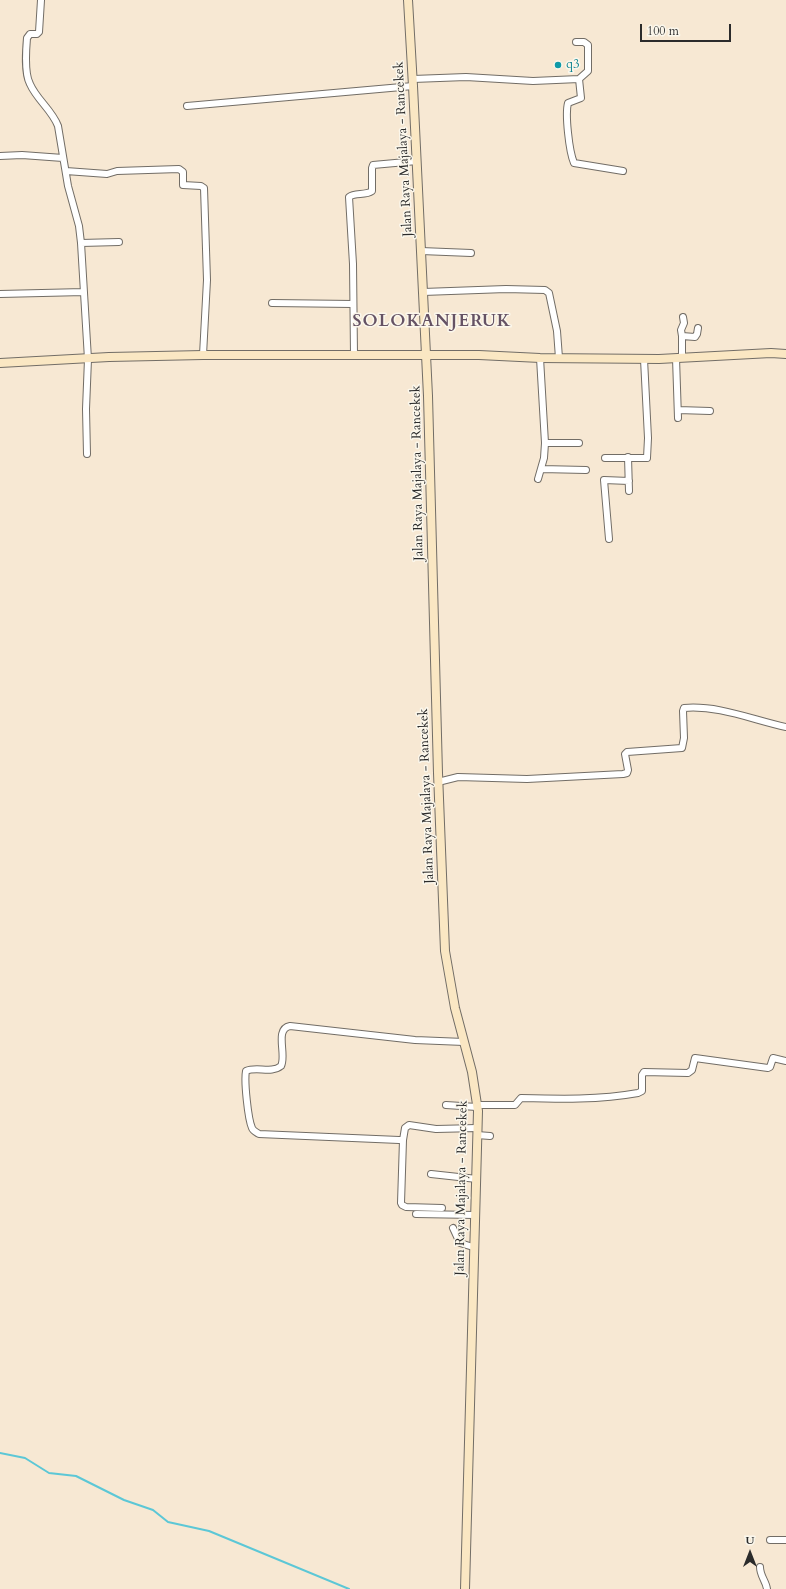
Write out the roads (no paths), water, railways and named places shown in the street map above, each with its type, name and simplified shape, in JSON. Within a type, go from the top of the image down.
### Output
[{"type":"main road","name":"Jalan Raya Majalaya - Rancekek","points":[[408,0],[426,355],[438,782],[445,951],[450,980],[472,1072],[477,1106],[477,1178],[473,1247],[465,1589]]},
{"type":"main road","points":[[0,363],[203,355],[487,355],[540,358],[644,359],[771,353],[786,354]]},
{"type":"street","points":[[41,0],[39,32],[37,34],[30,34],[27,38],[27,75],[33,90],[55,119],[70,196],[79,226],[88,359],[86,409],[87,454]]},
{"type":"street","points":[[187,106],[466,77],[533,80],[580,79],[588,71],[588,44],[584,42],[576,42]]},
{"type":"street","points":[[580,79],[581,98],[568,102],[566,112],[571,152],[574,163],[623,171]]},
{"type":"street","points":[[0,156],[22,155],[63,158]]},
{"type":"street","points":[[354,355],[353,264],[349,197],[372,191],[372,168],[374,165],[417,161]]},
{"type":"street","points":[[66,172],[107,174],[117,171],[179,169],[183,172],[183,185],[201,186],[204,188],[207,280],[203,355]]},
{"type":"street","points":[[81,243],[119,242]]},
{"type":"street","points":[[421,251],[471,253]]},
{"type":"street","points":[[423,292],[506,289],[545,290],[549,293],[558,331],[559,358]]},
{"type":"street","points":[[0,294],[84,292]]},
{"type":"street","points":[[272,303],[353,304]]},
{"type":"street","points":[[678,418],[676,393],[682,336],[680,330],[684,323],[683,317]]},
{"type":"street","points":[[682,336],[695,337],[698,328]]},
{"type":"street","points":[[538,479],[544,458],[540,358]]},
{"type":"street","points":[[605,458],[647,458],[648,438],[644,359]]},
{"type":"street","points":[[678,410],[710,411]]},
{"type":"street","points":[[544,442],[579,443]]},
{"type":"street","points":[[628,457],[629,492]]},
{"type":"street","points":[[541,470],[586,470]]},
{"type":"street","points":[[609,539],[604,480],[629,481]]},
{"type":"street","points":[[438,782],[458,777],[526,779],[617,775],[627,773],[628,770],[625,754],[627,752],[682,748],[684,738],[682,711],[684,708],[738,714],[770,724],[786,727]]},
{"type":"street","points":[[403,1140],[259,1134],[252,1129],[250,1120],[246,1071],[251,1069],[276,1069],[281,1066],[284,1059],[282,1032],[286,1027],[290,1026],[415,1040],[464,1042]]},
{"type":"street","points":[[446,1105],[515,1105],[520,1098],[603,1098],[638,1094],[642,1090],[642,1075],[644,1072],[688,1073],[692,1070],[695,1058],[768,1068],[772,1058],[786,1061]]},
{"type":"street","points":[[442,1208],[402,1206],[403,1140],[405,1128],[409,1125],[436,1129],[477,1132],[490,1136]]},
{"type":"street","points":[[431,1174],[477,1178]]},
{"type":"street","points":[[416,1214],[475,1215]]},
{"type":"street","points":[[453,1228],[460,1243],[473,1247]]},
{"type":"street","points":[[770,1540],[786,1540]]},
{"type":"street","points":[[760,1567],[761,1575],[767,1589]]},
{"type":"waterway","points":[[0,1453],[25,1458],[49,1473],[76,1476],[124,1500],[153,1510],[168,1522],[209,1531],[349,1589]]},
{"type":"place","name":"q3","points":[[558,65]]},
{"type":"district","name":"SOLOKANJERUK","points":[[432,322]]}]
